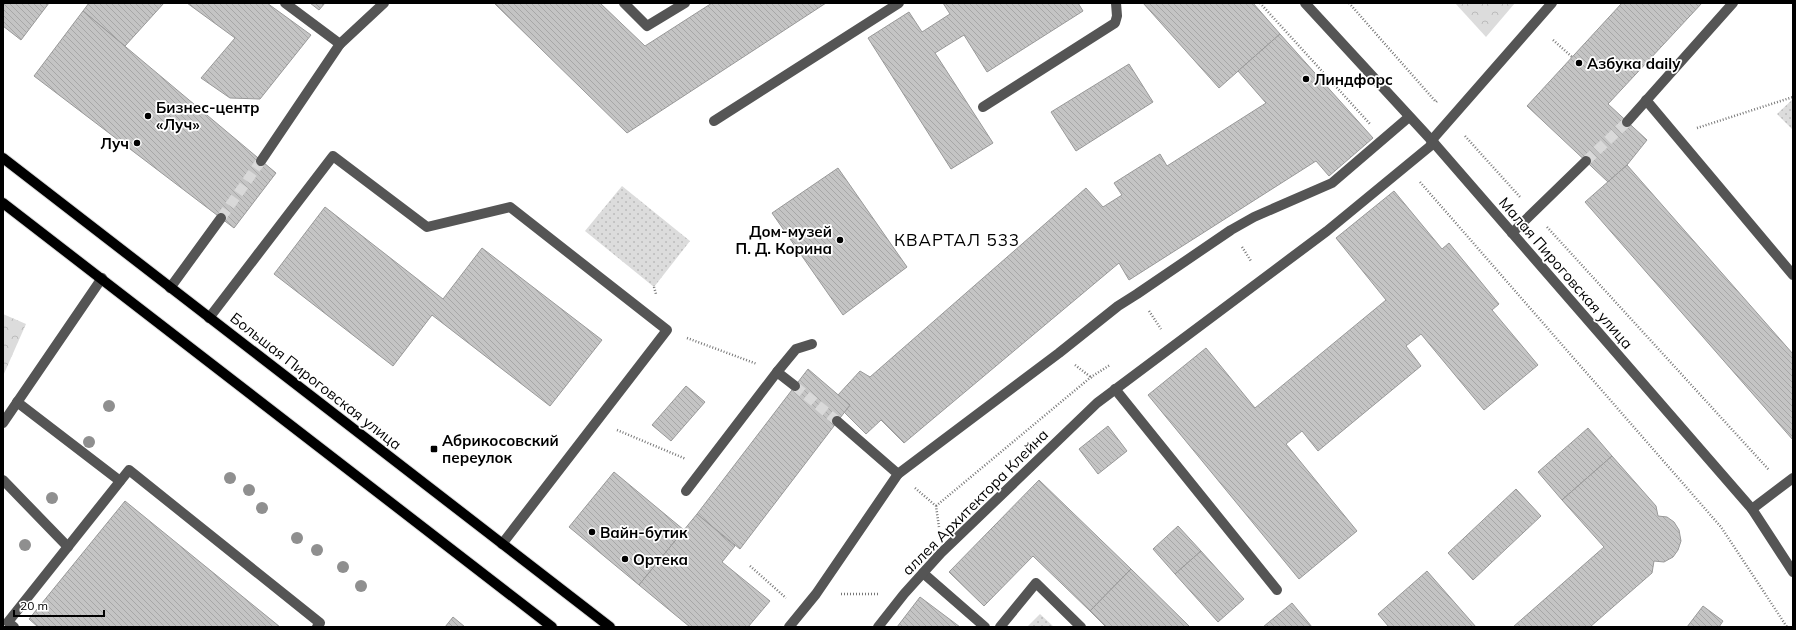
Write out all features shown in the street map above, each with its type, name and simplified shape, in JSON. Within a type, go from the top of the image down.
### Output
[{"type":"main road","name":"Большая Пироговская улица","points":[[3,158],[610,627]]},
{"type":"main road","points":[[3,203],[552,627]]},
{"type":"street","points":[[285,3],[340,44]]},
{"type":"street","points":[[261,161],[340,44],[384,3]]},
{"type":"street","points":[[624,3],[647,26],[685,3]]},
{"type":"street","points":[[714,121],[899,3]]},
{"type":"street","points":[[983,106],[1114,22],[1117,16],[1116,3]]},
{"type":"street","name":"Малая Пироговская улица","points":[[1305,3],[1432,142],[1752,509],[1793,572]]},
{"type":"street","name":"аллея Архитектора Клейна","points":[[878,627],[904,594],[941,553],[1097,403],[1326,231],[1406,166],[1432,142],[1552,3]]},
{"type":"street","points":[[1627,122],[1733,3]]},
{"type":"street","points":[[1646,100],[1793,275]]},
{"type":"street","points":[[789,627],[816,594],[898,474],[1058,354],[1118,306],[1231,230],[1254,217],[1332,183],[1409,116]]},
{"type":"street","points":[[209,318],[333,156],[427,226],[510,207],[667,330],[502,544]]},
{"type":"street","points":[[1512,234],[1586,161]]},
{"type":"street","points":[[170,288],[221,218]]},
{"type":"street","points":[[3,423],[102,278]]},
{"type":"street","points":[[686,491],[796,349],[812,344]]},
{"type":"street","points":[[777,372],[795,386]]},
{"type":"street","points":[[1116,389],[1277,590]]},
{"type":"street","points":[[17,402],[120,481]]},
{"type":"street","points":[[837,421],[898,474]]},
{"type":"street","points":[[8,623],[129,470],[320,623],[317,627]]},
{"type":"street","points":[[1752,509],[1793,478]]},
{"type":"street","points":[[3,480],[68,546]]},
{"type":"street","points":[[923,573],[985,627]]},
{"type":"street","points":[[1000,627],[1036,583],[1081,627]]},
{"type":"path","points":[[1260,3],[1383,140]]},
{"type":"path","points":[[1349,3],[1436,102]]},
{"type":"path","points":[[1553,40],[1572,57]]},
{"type":"path","points":[[1676,136],[1793,97]]},
{"type":"path","points":[[1466,136],[1534,213],[1783,486]]},
{"type":"path","points":[[1406,166],[1721,527],[1787,627]]},
{"type":"path","points":[[654,287],[667,330],[777,372]]},
{"type":"path","points":[[597,421],[704,467]]},
{"type":"path","points":[[898,474],[936,506],[941,553]]},
{"type":"path","points":[[750,566],[802,611]]},
{"type":"path","points":[[816,594],[904,594]]},
{"type":"green space","points":[[1455,3],[1515,3],[1486,37]]},
{"type":"green space","points":[[1793,99],[1793,130],[1777,114]]},
{"type":"green space","points":[[622,186],[690,241],[654,287],[585,231]]},
{"type":"green space","points":[[3,314],[26,324],[3,376]]},
{"type":"green space","points":[[1040,614],[1054,627],[1027,627]]},
{"type":"building","points":[[3,3],[49,3],[21,40],[3,26]]},
{"type":"building","points":[[89,3],[164,3],[125,46],[83,11]]},
{"type":"building","points":[[187,3],[267,3],[311,35],[260,99],[230,98],[201,78],[235,38]]},
{"type":"building","points":[[310,3],[325,3],[319,10]]},
{"type":"building","points":[[494,3],[600,3],[645,46],[712,3],[826,3],[627,133]]},
{"type":"building","points":[[943,3],[1078,3],[1083,11],[987,72],[964,35],[935,53],[993,143],[951,169],[868,38],[909,12],[922,32],[950,14]]},
{"type":"building","points":[[1143,3],[1253,3],[1280,34],[1219,88]]},
{"type":"building","points":[[1622,3],[1702,3],[1608,104],[1647,140],[1627,165],[1608,182],[1527,106]]},
{"type":"building","name":"Бизнес-центр «Луч»","points":[[83,11],[276,173],[234,228],[34,76]]},
{"type":"building","points":[[1280,34],[1373,138],[1329,176],[1316,161],[1129,280],[1119,263],[904,443],[881,420],[866,434],[844,412],[850,405],[838,395],[860,371],[870,377],[1086,188],[1103,207],[1122,195],[1114,183],[1160,154],[1167,166],[1266,103],[1238,71]]},
{"type":"building","points":[[1129,64],[1153,102],[1076,151],[1051,112]]},
{"type":"building","points":[[1627,165],[1793,354],[1793,440],[1585,202]]},
{"type":"building","name":"Дом-музей П. Д. Корина","points":[[838,168],[907,267],[843,315],[772,213]]},
{"type":"building","points":[[1394,191],[1442,249],[1449,243],[1499,304],[1492,310],[1538,365],[1484,410],[1421,334],[1406,346],[1421,366],[1318,451],[1302,431],[1286,444],[1357,531],[1299,579],[1148,395],[1206,348],[1255,408],[1386,300],[1336,238]]},
{"type":"building","points":[[325,207],[443,299],[482,248],[602,340],[550,406],[432,315],[393,366],[274,274]]},
{"type":"building","points":[[808,369],[850,405],[740,549],[697,514]]},
{"type":"building","points":[[686,386],[705,402],[671,441],[652,425]]},
{"type":"building","points":[[1108,426],[1127,451],[1098,474],[1079,449]]},
{"type":"building","points":[[1588,428],[1612,456],[1562,500],[1538,472]]},
{"type":"building","points":[[1612,456],[1656,506],[1658,516],[1667,517],[1674,522],[1679,530],[1681,541],[1678,550],[1673,557],[1664,562],[1654,561],[1652,573],[1590,627],[1513,627],[1604,547],[1562,500]]},
{"type":"building","points":[[614,472],[684,530],[639,585],[569,527]]},
{"type":"building","points":[[1039,480],[1131,569],[1090,611],[1033,556],[984,606],[949,572]]},
{"type":"building","points":[[1516,489],[1541,516],[1473,580],[1448,553]]},
{"type":"building","points":[[125,501],[280,627],[38,627],[29,619]]},
{"type":"building","points":[[697,514],[735,546],[722,562],[770,601],[748,627],[690,627],[639,585]]},
{"type":"building","points":[[1178,526],[1201,551],[1175,574],[1153,549]]},
{"type":"building","points":[[1201,551],[1244,599],[1218,622],[1175,574]]},
{"type":"building","points":[[1131,569],[1190,627],[1106,627],[1090,611]]},
{"type":"building","points":[[1427,571],[1476,627],[1389,627],[1378,614]]},
{"type":"building","points":[[920,597],[960,627],[897,627]]},
{"type":"building","points":[[1292,603],[1312,627],[1263,627]]},
{"type":"building","points":[[1703,606],[1723,621],[1719,627],[1687,627]]},
{"type":"building","points":[[453,617],[465,627],[445,627]]},
{"type":"tunnel","points":[[1586,161],[1627,122]]},
{"type":"tunnel","points":[[221,218],[261,161]]},
{"type":"tunnel","points":[[795,386],[837,421]]},
{"type":"place","name":"Азбука daily","points":[[1579,63]]},
{"type":"place","name":"Линдфорс","points":[[1306,79]]},
{"type":"place","name":"Бизнес-центр «Луч»","points":[[148,116]]},
{"type":"place","name":"Луч","points":[[137,143]]},
{"type":"place","name":"Дом-музей П. Д. Корина","points":[[840,240]]},
{"type":"place","name":"Абрикосовский переулок","points":[[434,449]]},
{"type":"place","name":"Вайн-бутик","points":[[592,532]]},
{"type":"place","name":"Ортека","points":[[625,559]]},
{"type":"district","name":"КВАРТАЛ 533","points":[[957,239]]}]
